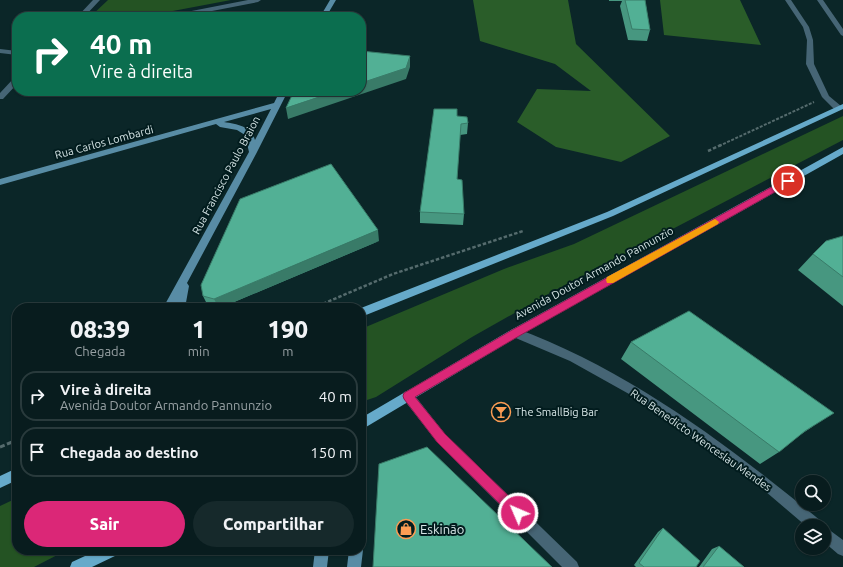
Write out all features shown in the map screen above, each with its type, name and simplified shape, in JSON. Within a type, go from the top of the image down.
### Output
[{"type":"main road","points":[[366,311],[610,214],[841,107]]},
{"type":"main road","name":"Avenida Doutor Armando Pannunzio","points":[[366,421],[515,333],[843,150]]},
{"type":"main road","points":[[0,482],[12,476]]},
{"type":"main road","points":[[77,567],[102,555]]},
{"type":"street","points":[[85,12],[97,0]]},
{"type":"street","points":[[197,12],[258,0]]},
{"type":"street","points":[[327,12],[333,0]]},
{"type":"street","points":[[788,0],[806,27],[810,40],[810,64],[826,97],[841,107]]},
{"type":"street","points":[[820,0],[840,32],[843,34]]},
{"type":"street","points":[[0,51],[12,52]]},
{"type":"street","points":[[0,97],[12,85]]},
{"type":"street","name":"Rua Francisco Paulo Braion","points":[[171,303],[252,154],[281,96]]},
{"type":"street","name":"Rua Carlos Lombardi","points":[[0,182],[214,124],[276,105]]},
{"type":"street","name":"Rua Carlos Lombardi","points":[[214,124],[234,126],[251,135],[253,141],[252,154]]},
{"type":"street","name":"Rua Francisco Paulo Braion","points":[[181,303],[188,271]]},
{"type":"street","name":"Rua Benedicto Wenceslau Mendes","points":[[515,333],[574,358],[642,395],[756,476],[808,519]]},
{"type":"street","points":[[408,396],[441,438],[572,567]]},
{"type":"street","points":[[831,539],[843,549]]},
{"type":"street","points":[[320,567],[321,555]]},
{"type":"street","points":[[354,567],[355,555]]},
{"type":"path","points":[[705,153],[826,97]]},
{"type":"path","points":[[326,303],[394,274],[530,229]]},
{"type":"path","points":[[0,447],[12,442]]},
{"type":"green space","points":[[108,0],[231,0],[167,12],[95,12]]},
{"type":"green space","points":[[473,0],[568,0],[576,44],[670,136],[621,162],[556,147],[517,122],[537,89],[591,91],[555,64],[480,41]]},
{"type":"green space","points":[[660,0],[740,0],[761,45],[664,35]]},
{"type":"green space","points":[[843,116],[843,140],[550,293],[472,337],[376,397],[366,400],[366,327],[504,269],[574,244]]},
{"type":"green space","points":[[12,500],[12,555],[57,555],[34,567],[0,567],[0,506]]},
{"type":"building","points":[[625,0],[645,0],[650,30],[632,29]]},
{"type":"building","points":[[366,52],[410,56],[406,68],[366,81]]},
{"type":"building","points":[[292,96],[322,96],[286,108]]},
{"type":"building","points":[[434,109],[457,109],[457,116],[467,117],[468,123],[461,124],[457,179],[462,180],[464,214],[420,212]]},
{"type":"building","points":[[331,164],[378,230],[214,299],[203,296],[201,285],[240,199]]},
{"type":"building","points":[[843,236],[843,277],[813,254],[826,241]]},
{"type":"building","points":[[689,311],[834,413],[805,431],[779,452],[631,342]]},
{"type":"building","points":[[427,447],[552,567],[373,567],[379,464]]},
{"type":"building","points":[[663,528],[700,561],[696,567],[644,567],[639,563]]},
{"type":"building","points":[[719,546],[744,567],[703,567]]},
{"type":"slow traffic","points":[[610,280],[715,222]]},
{"type":"place","name":"The SmallBig Bar","points":[[501,412]]},
{"type":"place","name":"Eskinão","points":[[406,529]]},
{"type":"route","points":[[518,513],[441,438],[408,396],[515,333],[788,181]]}]
